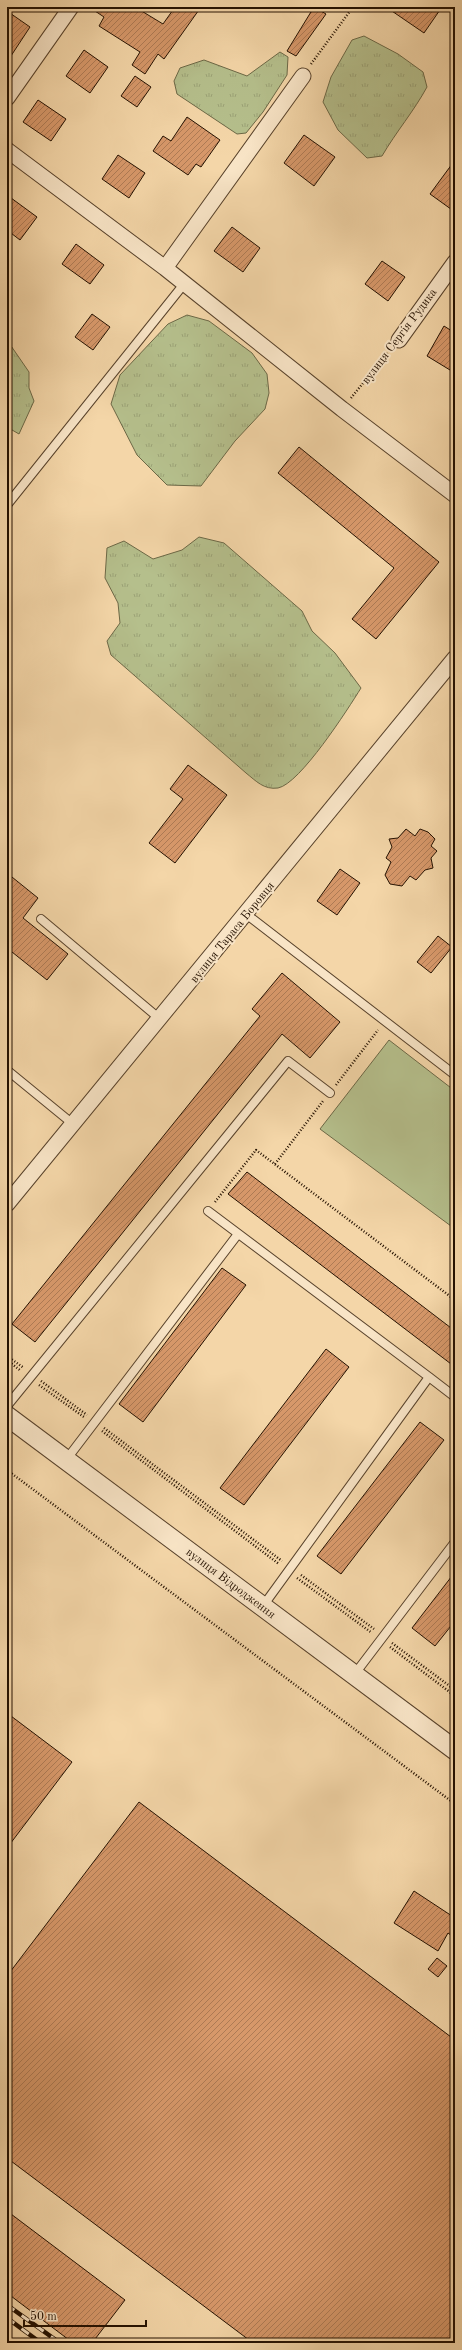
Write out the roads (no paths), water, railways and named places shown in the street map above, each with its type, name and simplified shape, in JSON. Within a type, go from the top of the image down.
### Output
[{"type":"street","points":[[7,98],[71,7]]},
{"type":"street","points":[[165,268],[303,76]]},
{"type":"street","points":[[7,150],[165,268],[342,409],[455,495]]},
{"type":"street","name":"вулиця Сергія Рудика","points":[[399,340],[455,262]]},
{"type":"street","name":"вулиця Тараса Боровця","points":[[7,1204],[455,658]]},
{"type":"street","name":"вулиця Відродження","points":[[7,1416],[455,1750]]},
{"type":"lane","points":[[7,505],[184,284]]},
{"type":"lane","points":[[246,914],[455,1075]]},
{"type":"lane","points":[[41,919],[160,1019]]},
{"type":"lane","points":[[7,1406],[288,1061],[330,1093]]},
{"type":"lane","points":[[7,1070],[73,1124]]},
{"type":"lane","points":[[208,1211],[455,1397]]},
{"type":"lane","points":[[66,1460],[238,1234]]},
{"type":"lane","points":[[263,1606],[429,1378]]},
{"type":"lane","points":[[354,1675],[455,1542]]},
{"type":"railway","points":[[7,2305],[60,2343]]},
{"type":"railway","points":[[7,2318],[41,2343]]}]
